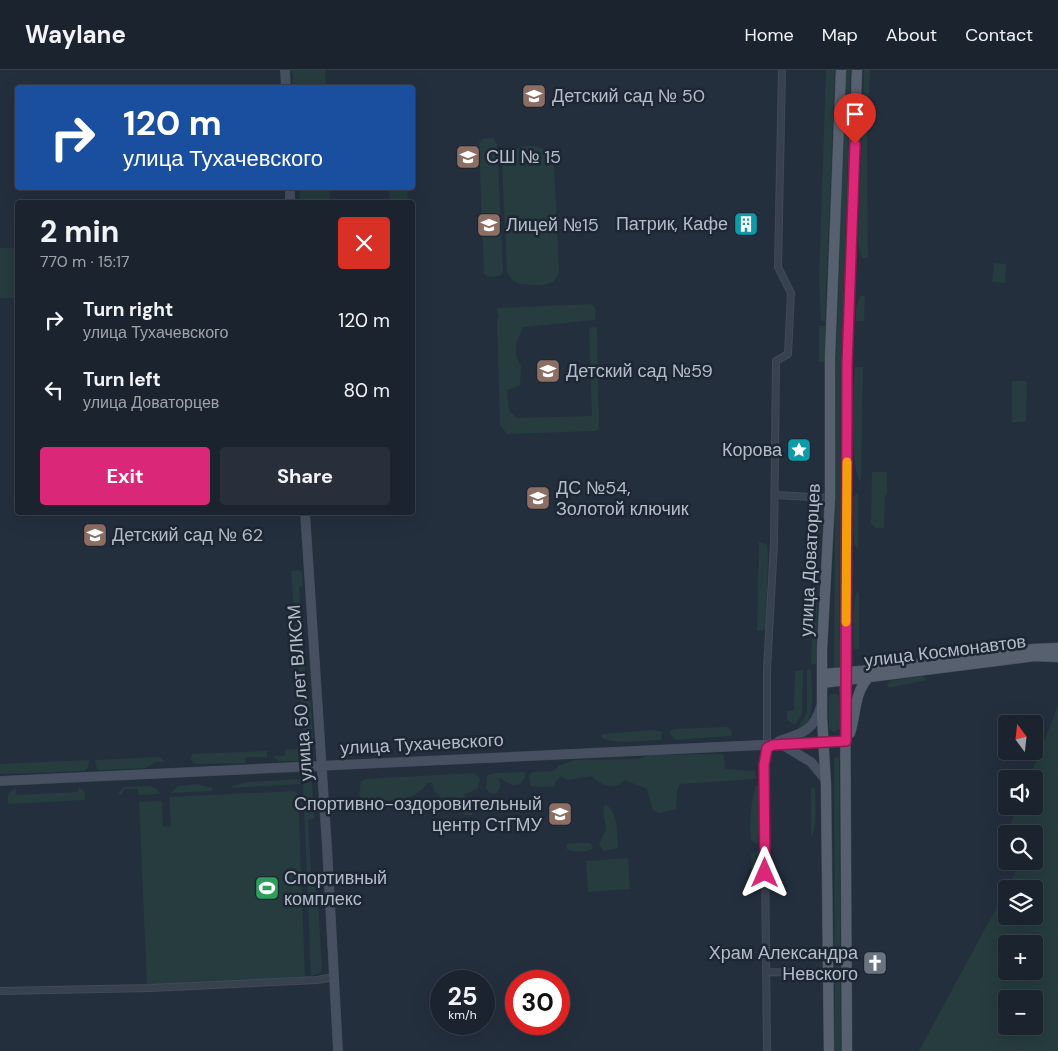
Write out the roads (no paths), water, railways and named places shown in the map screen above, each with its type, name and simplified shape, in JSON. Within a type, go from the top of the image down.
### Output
[{"type":"main road","name":"улица Доваторцев","points":[[829,1051],[826,780],[822,678],[830,498],[830,356],[841,70]]},
{"type":"main road","name":"улица Доваторцев","points":[[847,1051],[846,741],[843,678],[846,654],[847,365],[858,70]]},
{"type":"main road","name":"улица Космонавтов","points":[[867,674],[1034,648],[1058,648]]},
{"type":"main road","points":[[846,654],[853,664],[867,674]]},
{"type":"main road","name":"улица Космонавтов","points":[[867,674],[1035,656],[1058,657]]},
{"type":"main road","points":[[822,678],[843,678],[867,674]]},
{"type":"main road","points":[[846,741],[852,726],[858,692],[867,674]]},
{"type":"street","points":[[285,70],[286,85]]},
{"type":"street","points":[[774,745],[767,669],[775,495],[776,361],[788,354],[790,293],[778,267],[782,70]]},
{"type":"street","points":[[775,495],[830,498]]},
{"type":"street","name":"улица 50 лет ВЛКСМ","points":[[305,515],[338,1051]]},
{"type":"street","points":[[767,1051],[764,765],[767,748],[806,732],[819,713],[822,703]]},
{"type":"street","name":"улица Тухачевского","points":[[0,781],[846,741]]},
{"type":"street","points":[[774,745],[811,762],[826,780]]},
{"type":"street","points":[[767,972],[828,973]]},
{"type":"street","points":[[0,992],[151,988],[334,978]]},
{"type":"place","name":"Детский сад № 50","points":[[534,96]]},
{"type":"place","name":"СШ № 15","points":[[468,157]]},
{"type":"place","name":"Патрик, Кафе","points":[[746,224]]},
{"type":"place","name":"Лицей №15","points":[[489,225]]},
{"type":"place","name":"Детский сад №59","points":[[548,371]]},
{"type":"place","name":"Корова","points":[[799,450]]},
{"type":"place","name":"ДС №54, Золотой ключик","points":[[538,498]]},
{"type":"place","name":"Детский сад № 62","points":[[95,535]]},
{"type":"place","name":"Спортивно-оздоровительный центр СтГМУ","points":[[560,814]]},
{"type":"place","name":"Спортивный комплекс","points":[[267,888]]},
{"type":"place","name":"Храм Александра Невского","points":[[875,963]]}]
